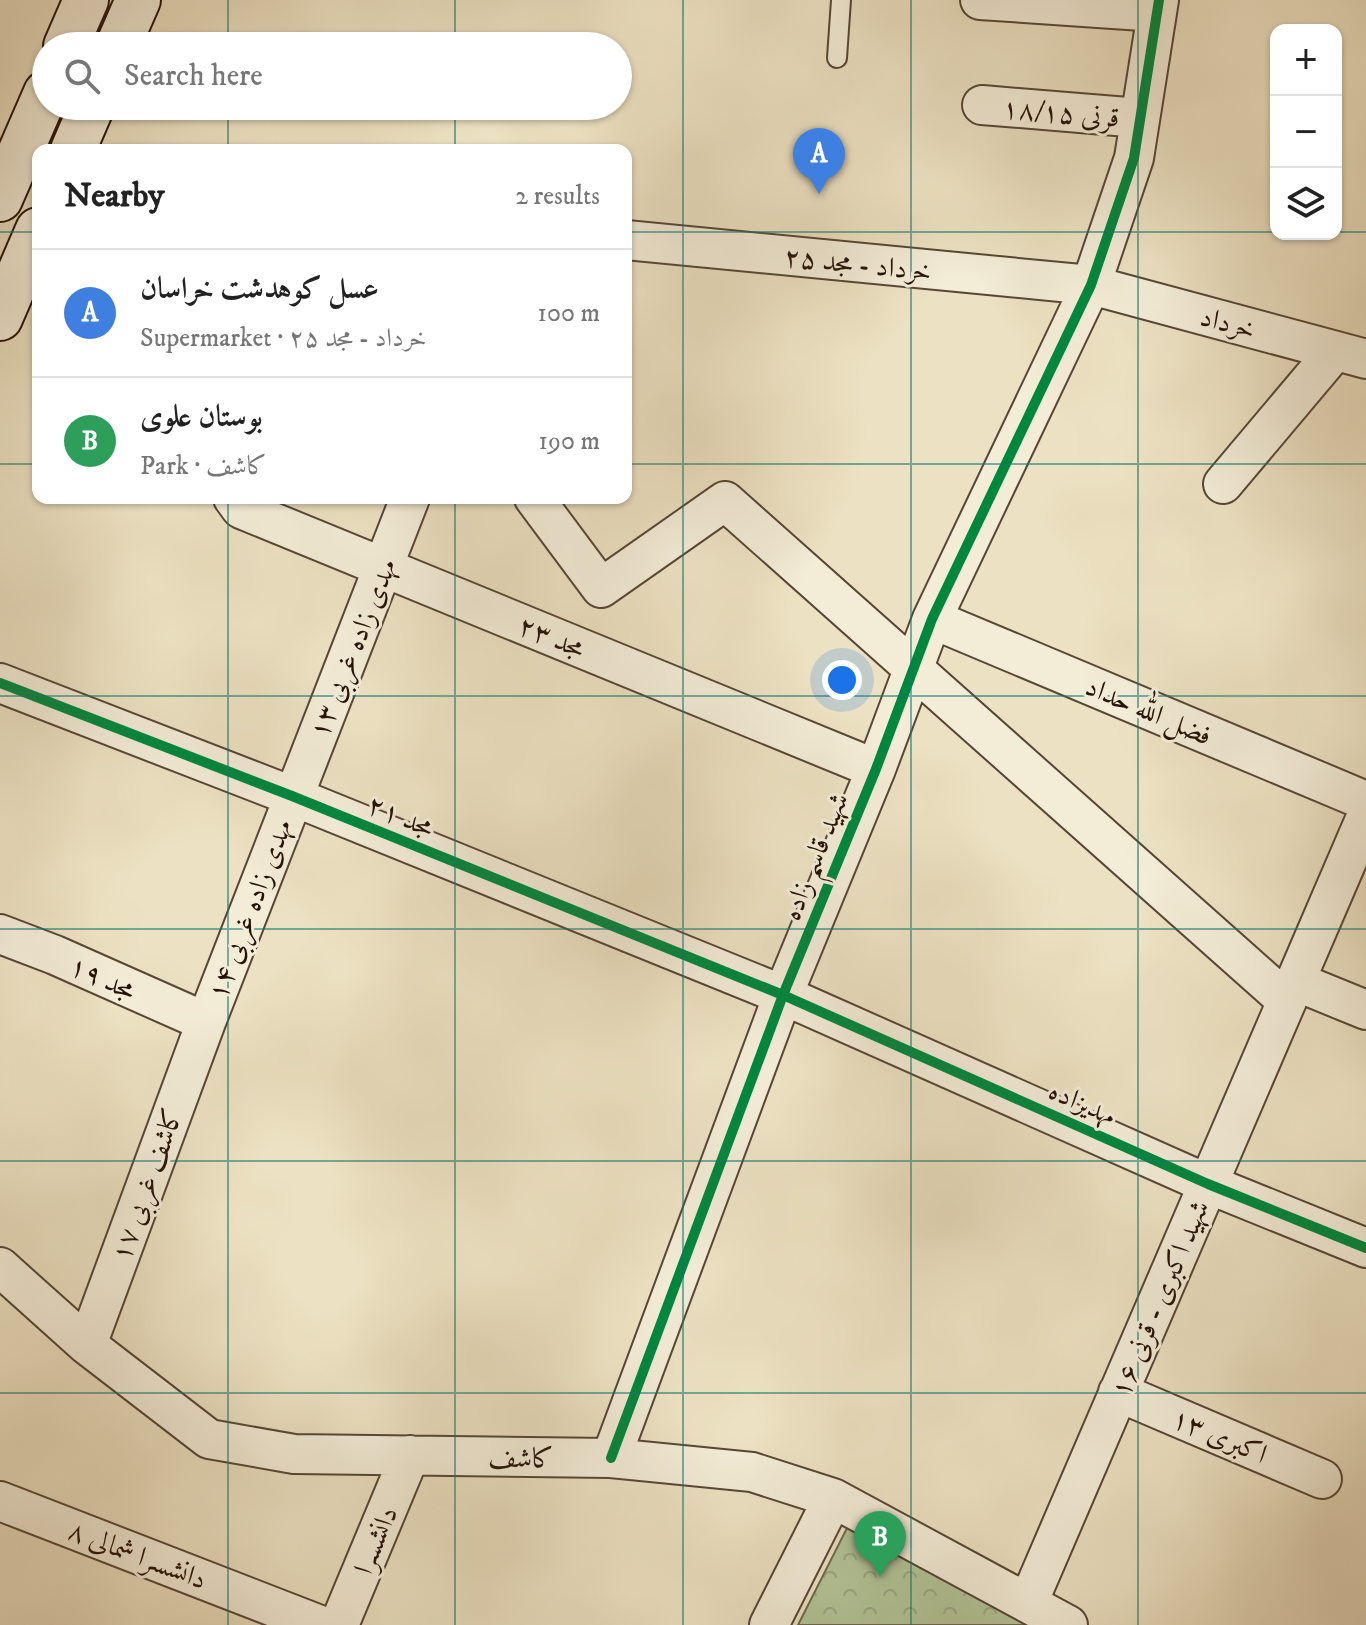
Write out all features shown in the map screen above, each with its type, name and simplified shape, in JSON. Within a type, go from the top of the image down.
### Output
[{"type":"main road","points":[[72,32],[86,0]]},
{"type":"main road","points":[[124,32],[138,0]]},
{"type":"main road","points":[[14,202],[38,120]]},
{"type":"main road","points":[[76,144],[86,120]]},
{"type":"main road","points":[[0,318],[32,244]]},
{"type":"street","points":[[980,0],[1158,6]]},
{"type":"street","name":"شهید قاسم زاده","points":[[611,1458],[783,995],[876,769],[911,668],[1091,285],[1134,158],[1158,6]]},
{"type":"street","name":"قرنی ۱۸/۱۵","points":[[982,105],[1140,118]]},
{"type":"street","name":"خرداد - مجد ۲۵","points":[[632,241],[1091,285]]},
{"type":"street","name":"خرداد","points":[[1091,285],[1350,355]]},
{"type":"street","points":[[1223,484],[1350,355]]},
{"type":"street","points":[[538,504],[601,588],[725,501],[911,668],[1291,991],[1366,1010]]},
{"type":"street","name":"مجد ۲۳","points":[[237,504],[241,509],[385,569],[876,769]]},
{"type":"street","name":"مهدی زاده غربی ۱۳","points":[[292,796],[385,569],[408,504]]},
{"type":"street","name":"فضل الله حداد","points":[[932,619],[1366,801]]},
{"type":"street","name":"مجد ۲۱","points":[[0,683],[292,796],[783,995]]},
{"type":"street","name":"مهدی زاده غربی ۱۴","points":[[206,1022],[292,796]]},
{"type":"street","name":"شهید اکبری - قرنی ۱۶","points":[[1028,1603],[1366,817]]},
{"type":"street","name":"مجد ۱۹","points":[[0,934],[206,1022]]},
{"type":"street","name":"مهدیزاده","points":[[783,995],[1208,1184],[1366,1248]]},
{"type":"street","name":"کاشف غربی ۱۷","points":[[87,1345],[206,1022]]},
{"type":"street","name":"کاشف","points":[[0,1267],[87,1345],[209,1439],[294,1454],[611,1458],[752,1472],[833,1498],[1068,1625]]},
{"type":"street","name":"اکبری ۱۳","points":[[1118,1392],[1322,1479]]},
{"type":"street","name":"دانشسرا","points":[[339,1625],[410,1455]]},
{"type":"street","points":[[769,1625],[833,1498]]},
{"type":"street","name":"دانشسرا شمالی ۸","points":[[0,1501],[320,1625]]},
{"type":"lane","points":[[837,58],[841,0]]},
{"type":"green space","points":[[847,1528],[1027,1625],[798,1625]]},
{"type":"cycle path","points":[[611,1458],[783,995],[876,769],[932,619],[1091,285],[1134,158],[1159,0]]},
{"type":"cycle path","points":[[0,683],[292,796],[783,995],[1208,1184],[1366,1248]]},
{"type":"place","name":"عسل كوهدشت خراسان","points":[[819,194]]},
{"type":"place","name":"بوستان علوی","points":[[880,1577]]}]
